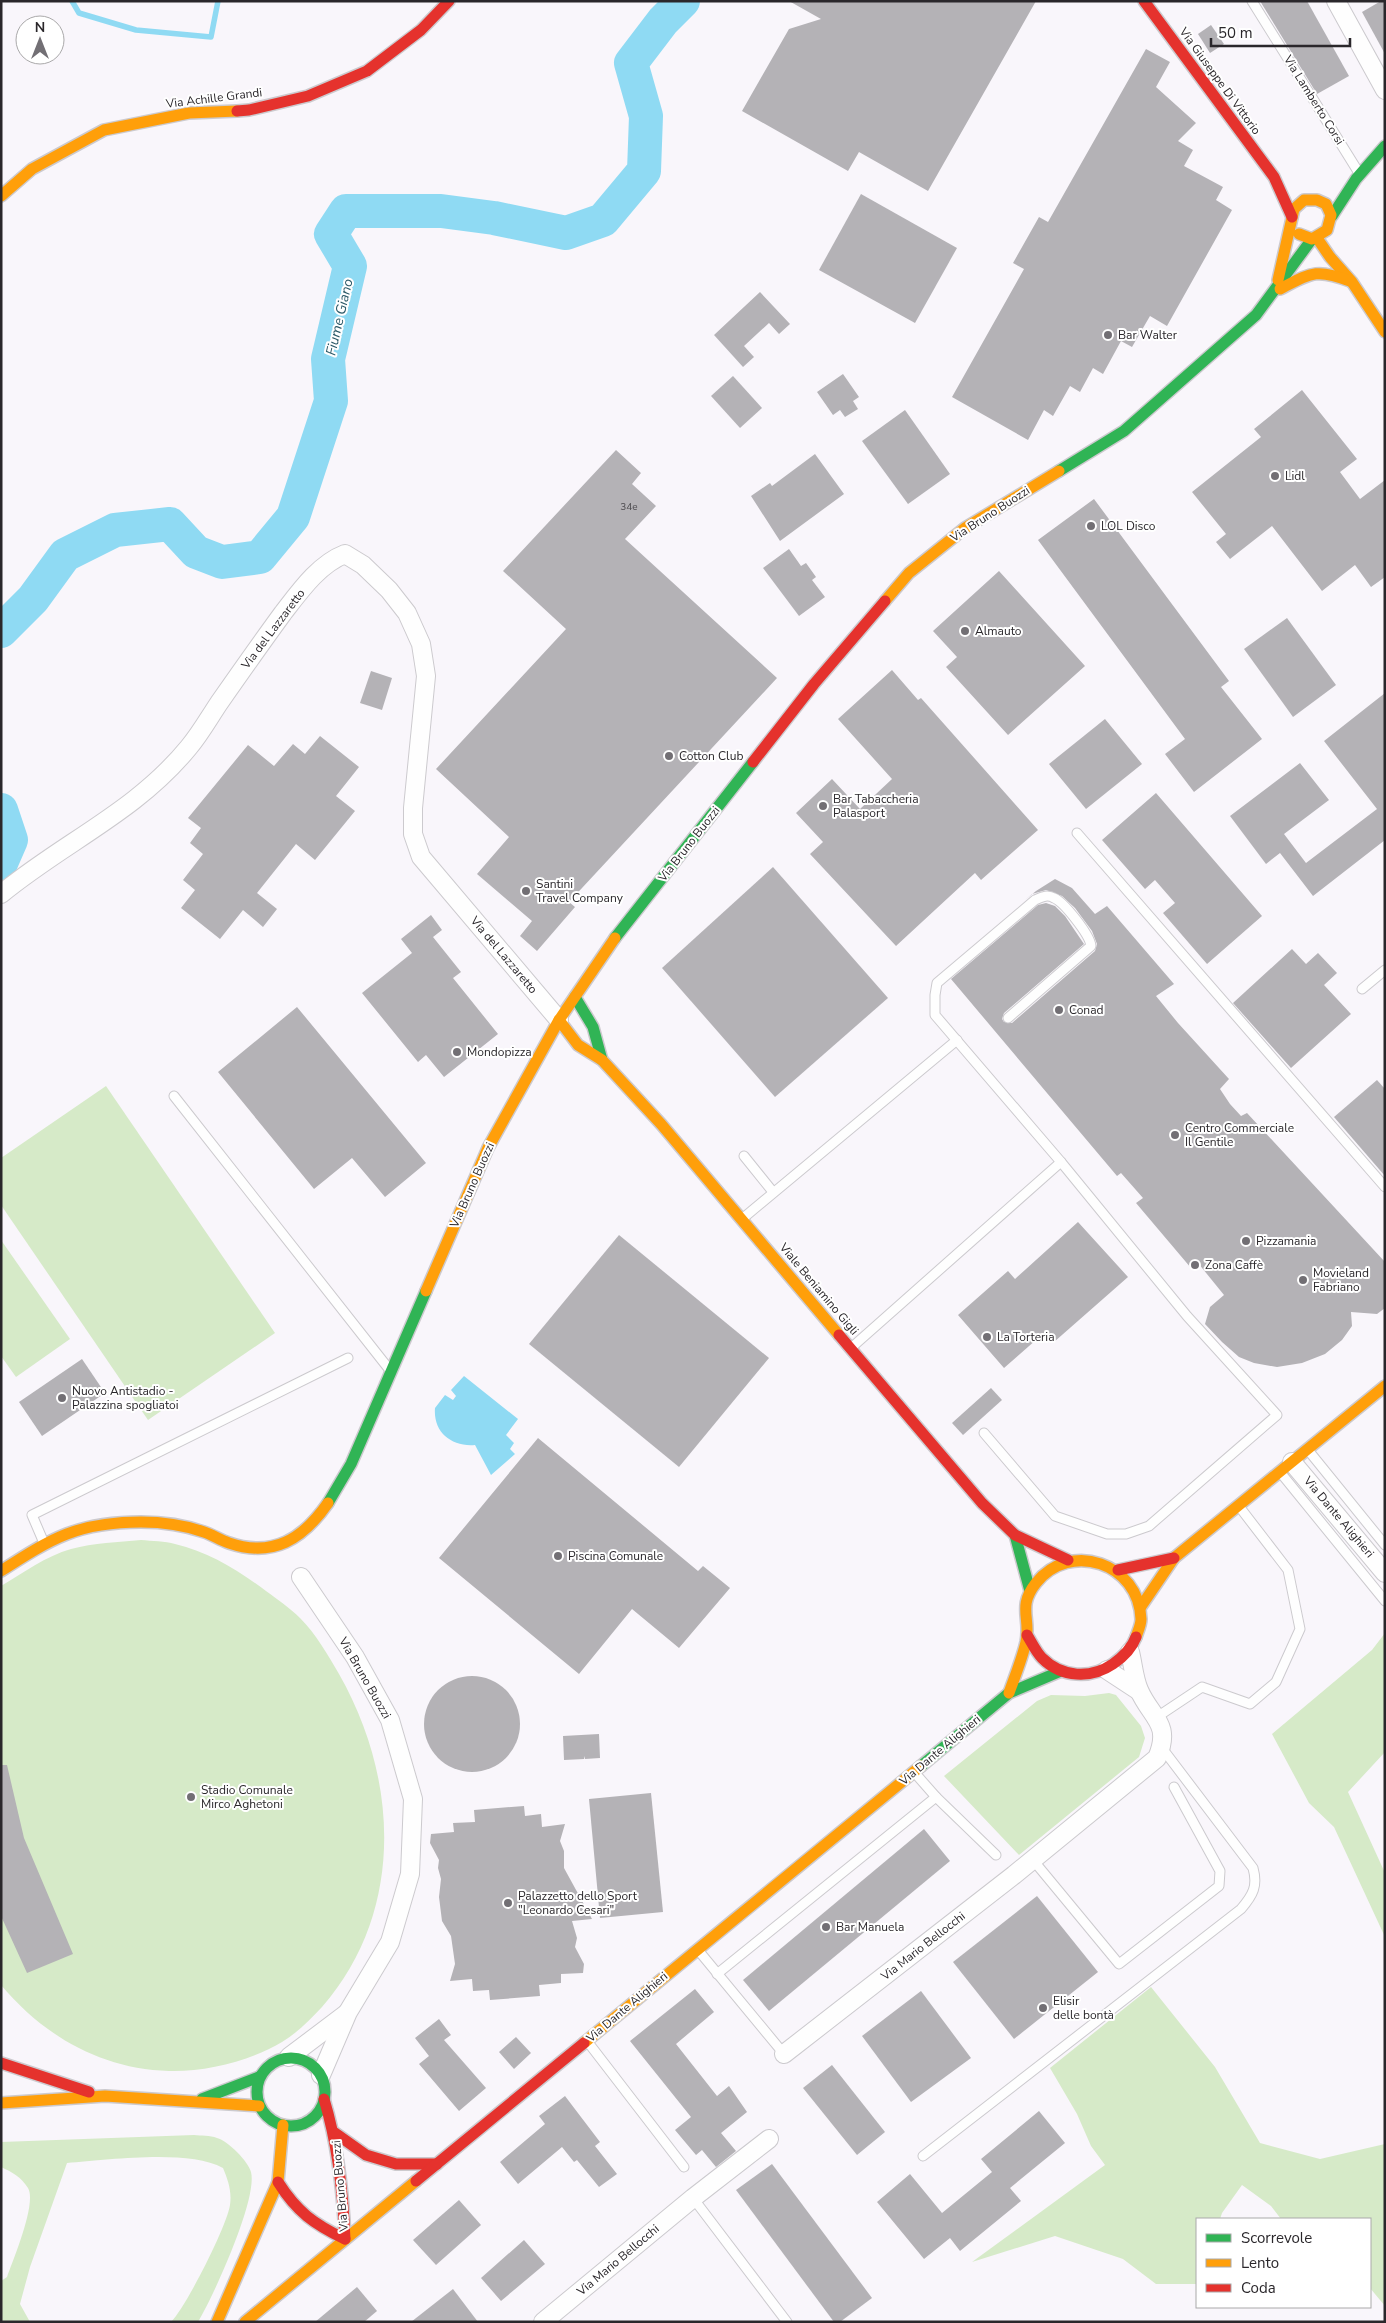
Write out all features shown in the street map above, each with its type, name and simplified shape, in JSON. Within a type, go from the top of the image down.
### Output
[{"type":"street","name":"Via Achille Grandi","points":[[1,196],[32,169],[104,130],[189,114],[249,110],[308,96],[367,71],[421,30],[449,1]]},
{"type":"street","name":"Via Giuseppe Di Vittorio","points":[[1144,1],[1274,177],[1292,219],[1295,231],[1315,239],[1352,282],[1385,332]]},
{"type":"street","points":[[1335,2],[1385,90]]},
{"type":"street","points":[[1315,239],[1326,234],[1331,221],[1358,176],[1385,146]]},
{"type":"street","points":[[1292,219],[1298,204],[1358,176]]},
{"type":"street","name":"Via Giuseppe Di Vittorio","points":[[1274,177],[1306,200],[1326,204],[1338,245],[1352,282]]},
{"type":"street","name":"Via Bruno Buozzi","points":[[1276,291],[1292,219]]},
{"type":"street","name":"Via Bruno Buozzi","points":[[44,1543],[78,1530],[142,1522],[206,1532],[231,1544],[258,1550],[286,1545],[313,1524],[334,1496],[351,1464],[488,1148],[558,1020],[607,950],[814,684],[909,573],[965,528],[1124,430],[1256,315],[1315,239]]},
{"type":"street","name":"Via Bruno Buozzi","points":[[1276,291],[1316,271],[1327,272],[1352,282]]},
{"type":"street","name":"Via del Lazzaretto","points":[[1,894],[48,858],[118,814],[153,787],[190,747],[258,646],[298,594],[331,559],[345,554],[363,565],[389,590],[407,613],[421,644],[426,676],[412,808],[412,834],[421,857],[558,1020]]},
{"type":"street","name":"Viale Beniamino Gigli","points":[[575,996],[593,1027],[602,1060]]},
{"type":"street","name":"Viale Beniamino Gigli","points":[[558,1020],[578,1044],[602,1060],[661,1124],[982,1503],[1015,1535],[1068,1560]]},
{"type":"street","points":[[1140,1608],[1174,1558],[1385,1386]]},
{"type":"street","name":"Via Dante Alighieri","points":[[1286,1467],[1385,1573]]},
{"type":"street","points":[[1015,1535],[1030,1591]]},
{"type":"street","points":[[1,1571],[44,1543]]},
{"type":"street","points":[[1118,1570],[1174,1558]]},
{"type":"street","name":"Via Dante Alighieri","points":[[1009,1693],[1027,1635],[1024,1612],[1030,1591],[1046,1571],[1068,1560],[1091,1559],[1118,1570],[1132,1585],[1140,1608],[1140,1630],[1130,1652],[1107,1670],[1080,1675],[1061,1671],[1044,1660],[1027,1635]]},
{"type":"street","name":"Via Bruno Buozzi","points":[[278,2182],[291,2204],[313,2224],[345,2238],[343,2189],[335,2133],[324,2099],[324,2083],[321,2075],[348,2012],[390,1942],[410,1874],[413,1798],[390,1720],[355,1657],[301,1578]]},
{"type":"street","points":[[1130,1652],[1139,1691],[1157,1717],[1162,1732],[1162,1748]]},
{"type":"street","points":[[1107,1670],[1139,1691]]},
{"type":"street","name":"Via Dante Alighieri","points":[[245,2322],[1009,1693],[1061,1671]]},
{"type":"street","name":"Via Mario Bellocchi","points":[[784,2054],[1033,1860],[1157,1758],[1162,1748]]},
{"type":"street","name":"Via Bruno Buozzi","points":[[194,2102],[259,2077],[272,2063],[289,2057],[348,2012]]},
{"type":"street","points":[[289,2057],[308,2062],[321,2075]]},
{"type":"street","points":[[1,2063],[106,2096]]},
{"type":"street","points":[[259,2077],[256,2096],[259,2106],[264,2115],[273,2122],[283,2126],[304,2124],[321,2109],[324,2099]]},
{"type":"street","points":[[1,2103],[106,2096],[259,2106]]},
{"type":"street","points":[[217,2322],[254,2241],[278,2182],[283,2126]]},
{"type":"street","name":"Via Bruno Buozzi","points":[[335,2133],[366,2155],[396,2164],[437,2164]]},
{"type":"street","name":"Via Mario Bellocchi","points":[[543,2322],[693,2198],[769,2139]]},
{"type":"lane","name":"Via Lamberto Corsi","points":[[1252,1],[1358,176]]},
{"type":"lane","points":[[1077,833],[1385,1187]]},
{"type":"lane","points":[[984,1433],[1055,1516],[1107,1534],[1126,1534],[1149,1526],[1277,1416],[1187,1316],[1061,1162],[936,1014],[934,995],[938,983],[1035,900],[1045,896],[1056,898],[1087,933],[1091,946],[1008,1018]]},
{"type":"lane","points":[[1362,989],[1385,970]]},
{"type":"lane","points":[[742,1219],[957,1040]]},
{"type":"lane","points":[[174,1096],[390,1371]]},
{"type":"lane","points":[[744,1156],[773,1192]]},
{"type":"lane","points":[[851,1348],[1061,1162]]},
{"type":"lane","points":[[44,1543],[32,1515],[348,1358]]},
{"type":"lane","points":[[1307,1450],[1385,1545]]},
{"type":"lane","points":[[1286,1467],[1385,1601]]},
{"type":"lane","points":[[1157,1717],[1202,1687],[1250,1704],[1276,1682],[1300,1629],[1288,1570],[1238,1505]]},
{"type":"lane","points":[[923,2156],[1241,1909],[1250,1898],[1256,1887],[1253,1868],[1162,1748]]},
{"type":"lane","points":[[913,1772],[996,1855]]},
{"type":"lane","points":[[1033,1860],[1119,1964],[1219,1886],[1220,1871],[1174,1787]]},
{"type":"lane","points":[[717,1974],[936,1797]]},
{"type":"lane","name":"Via Mario Bellocchi","points":[[698,1949],[784,2054]]},
{"type":"lane","points":[[587,2041],[684,2167]]},
{"type":"lane","points":[[693,2198],[787,2322]]},
{"type":"green space","points":[[106,1086],[275,1333],[148,1420],[1,1205],[1,1158]]},
{"type":"green space","points":[[1,1240],[70,1339],[16,1377],[1,1356]]},
{"type":"green space","name":"Stadio Comunale Mirco Aghetoni","points":[[141,1540],[167,1542],[188,1547],[223,1563],[279,1600],[306,1624],[335,1667],[359,1715],[373,1757],[382,1800],[384,1844],[380,1888],[368,1930],[349,1970],[322,2007],[288,2038],[269,2049],[242,2060],[198,2070],[169,2071],[144,2069],[120,2064],[97,2056],[55,2034],[36,2020],[1,1985],[1,1586],[44,1560],[71,1549],[97,1544]]},
{"type":"green space","points":[[1385,1633],[1385,1752],[1348,1792],[1385,1873],[1385,1937],[1334,1827],[1309,1803],[1272,1734],[1372,1650]]},
{"type":"green space","points":[[1109,1693],[1116,1695],[1141,1726],[1145,1738],[1139,1757],[1019,1855],[944,1776],[1037,1701],[1051,1695],[1085,1696]]},
{"type":"green space","points":[[1151,1987],[1215,2067],[1260,2143],[1320,2159],[1385,2144],[1385,2306],[1371,2289],[1371,2218],[1280,2218],[1271,2206],[1242,2185],[1220,2218],[1196,2218],[1196,2284],[1156,2284],[1123,2259],[1055,2236],[972,2262],[1105,2165],[1091,2146],[1077,2114],[1050,2068]]},
{"type":"green space","points":[[194,2135],[214,2137],[232,2147],[242,2157],[251,2172],[248,2203],[233,2248],[214,2292],[198,2322],[171,2322],[178,2314],[195,2284],[222,2230],[230,2205],[228,2181],[223,2168],[208,2162],[169,2157],[148,2157],[67,2163],[30,2267],[20,2304],[30,2322],[1,2322],[1,2281],[7,2277],[19,2245],[27,2218],[30,2195],[28,2188],[22,2181],[13,2173],[1,2167],[1,2142]]},
{"type":"water","points":[[464,1376],[518,1419],[506,1435],[514,1443],[510,1449],[515,1454],[491,1475],[475,1445],[458,1443],[445,1436],[440,1431],[435,1417],[435,1408],[445,1395],[453,1400],[456,1396],[451,1390]]},
{"type":"building","points":[[789,1],[1036,1],[928,191],[859,152],[848,171],[742,111],[789,29],[821,19]]},
{"type":"building","points":[[1260,1],[1307,1],[1349,76],[1317,94]]},
{"type":"building","points":[[1381,1],[1385,1],[1385,54],[1362,12]]},
{"type":"building","points":[[1211,25],[1224,44],[1210,53],[1198,34]]},
{"type":"building","points":[[1146,49],[1170,62],[1156,87],[1196,123],[1178,141],[1193,150],[1184,166],[1223,187],[1216,200],[1232,210],[1167,326],[1150,316],[1132,347],[1121,341],[1103,374],[1093,368],[1080,392],[1070,386],[1053,416],[1044,410],[1028,440],[952,397],[1024,269],[1013,263],[1039,217],[1048,222]]},
{"type":"building","points":[[861,194],[957,248],[915,323],[819,270]]},
{"type":"building","points":[[760,292],[790,324],[779,334],[769,323],[744,346],[754,357],[743,367],[714,335]]},
{"type":"building","points":[[843,374],[859,397],[853,401],[858,409],[845,417],[840,410],[833,415],[817,392]]},
{"type":"building","points":[[733,376],[762,408],[740,428],[711,396]]},
{"type":"building","points":[[1302,390],[1357,459],[1340,472],[1360,499],[1385,480],[1385,577],[1371,587],[1355,565],[1322,591],[1272,526],[1230,559],[1216,542],[1226,534],[1192,492],[1261,437],[1254,429]]},
{"type":"building","points":[[905,410],[950,474],[908,504],[862,441]]},
{"type":"building","points":[[616,450],[641,473],[632,484],[656,506],[625,539],[777,678],[569,902],[575,907],[537,951],[520,936],[532,921],[477,874],[509,837],[436,769],[566,629],[503,571]]},
{"type":"building","points":[[815,454],[844,494],[780,541],[751,496],[770,483],[772,486]]},
{"type":"building","points":[[1094,499],[1229,681],[1221,687],[1262,739],[1194,792],[1165,754],[1185,739],[1038,540]]},
{"type":"building","points":[[789,549],[801,566],[806,563],[816,577],[812,580],[825,597],[799,616],[763,568]]},
{"type":"building","points":[[999,571],[1085,666],[1008,735],[946,667],[957,657],[933,631]]},
{"type":"building","points":[[1287,618],[1336,685],[1293,717],[1244,649]]},
{"type":"building","points":[[892,670],[918,700],[921,698],[1038,830],[981,880],[975,873],[896,946],[810,854],[823,842],[796,813],[832,779],[860,809],[892,779],[838,719]]},
{"type":"building","points":[[371,671],[392,678],[382,710],[360,703]]},
{"type":"building","points":[[1385,693],[1385,840],[1313,896],[1280,853],[1266,864],[1230,816],[1300,763],[1329,800],[1284,834],[1306,863],[1377,809],[1324,741]]},
{"type":"building","points":[[1105,719],[1142,764],[1086,809],[1049,764]]},
{"type":"building","points":[[320,736],[359,767],[336,796],[355,811],[315,860],[296,844],[257,893],[277,909],[263,927],[243,910],[220,939],[181,908],[195,890],[183,880],[203,854],[190,843],[201,828],[188,818],[248,745],[274,766],[293,744],[305,754]]},
{"type":"building","points":[[1156,793],[1262,916],[1207,964],[1163,913],[1175,903],[1155,880],[1145,889],[1102,840]]},
{"type":"building","points":[[773,867],[888,998],[775,1097],[662,968]]},
{"type":"building","name":"Centro Commerciale Il Gentile","points":[[1055,879],[1072,888],[1095,914],[1107,906],[1174,984],[1156,996],[1229,1079],[1220,1089],[1230,1104],[1241,1116],[1247,1113],[1385,1262],[1385,1308],[1377,1314],[1351,1312],[1352,1326],[1342,1340],[1325,1354],[1302,1363],[1277,1367],[1254,1363],[1239,1357],[1222,1342],[1205,1324],[1210,1307],[1224,1295],[1198,1263],[1191,1268],[1136,1203],[1143,1198],[1121,1173],[1117,1176],[951,979],[1038,905],[1046,903],[1055,906],[1065,916],[1084,944],[1004,1013],[1002,1019],[1004,1022],[1012,1023],[1095,951],[1097,944],[1092,931],[1075,908],[1062,896],[1046,890],[1033,894]]},
{"type":"building","points":[[431,915],[442,930],[433,937],[461,972],[453,978],[498,1034],[444,1077],[426,1055],[418,1062],[362,993],[412,953],[401,939]]},
{"type":"building","points":[[1292,949],[1306,964],[1318,953],[1337,973],[1324,985],[1351,1014],[1291,1068],[1233,1003]]},
{"type":"building","points":[[297,1007],[426,1163],[385,1197],[352,1158],[314,1189],[218,1072]]},
{"type":"building","points":[[1377,1080],[1385,1089],[1385,1176],[1334,1117]]},
{"type":"building","points":[[1078,1222],[1128,1277],[1054,1342],[1045,1332],[1004,1368],[958,1315],[1008,1271],[1015,1279]]},
{"type":"building","points":[[619,1235],[769,1358],[679,1467],[529,1344]]},
{"type":"building","name":"Nuovo Antistadio - Palazzina spogliatoi","points":[[82,1359],[105,1393],[42,1436],[19,1402]]},
{"type":"building","points":[[991,1388],[1002,1400],[963,1435],[952,1423]]},
{"type":"building","points":[[538,1438],[698,1571],[703,1566],[730,1588],[679,1648],[632,1609],[579,1674],[439,1558]]},
{"type":"building","points":[[463,1676],[481,1676],[499,1684],[512,1697],[520,1715],[517,1743],[499,1764],[481,1772],[463,1772],[445,1764],[432,1751],[424,1733],[424,1715],[432,1697],[445,1684]]},
{"type":"building","points":[[599,1734],[600,1758],[585,1759],[585,1756],[584,1759],[564,1760],[563,1736]]},
{"type":"building","points":[[1,1765],[7,1765],[24,1838],[73,1954],[27,1973],[1,1916]]},
{"type":"building","points":[[651,1793],[663,1912],[600,1918],[589,1799]]},
{"type":"building","points":[[524,1806],[525,1816],[541,1814],[542,1827],[565,1824],[560,1841],[564,1851],[564,1868],[592,1919],[572,1921],[577,1938],[575,1947],[584,1964],[583,1973],[561,1974],[561,1983],[539,1985],[540,1996],[490,2000],[489,1990],[473,1991],[472,1979],[450,1981],[455,1964],[451,1936],[442,1921],[439,1897],[441,1879],[438,1868],[439,1860],[430,1843],[431,1834],[454,1832],[453,1823],[475,1822],[474,1810]]},
{"type":"building","points":[[924,1829],[950,1861],[769,2011],[743,1980]]},
{"type":"building","points":[[1037,1896],[1098,1972],[1014,2039],[953,1962]]},
{"type":"building","points":[[695,1989],[714,2012],[676,2044],[717,2096],[729,2086],[747,2112],[721,2133],[736,2151],[716,2167],[702,2150],[696,2155],[675,2130],[691,2117],[630,2041]]},
{"type":"building","points":[[921,1991],[971,2058],[911,2102],[862,2036]]},
{"type":"building","points":[[439,2019],[451,2035],[444,2040],[486,2088],[459,2111],[419,2064],[429,2056],[415,2038]]},
{"type":"building","points":[[516,2037],[531,2053],[514,2069],[499,2052]]},
{"type":"building","points":[[832,2065],[885,2132],[857,2155],[803,2088]]},
{"type":"building","points":[[565,2096],[600,2142],[595,2146],[617,2174],[599,2187],[577,2160],[574,2162],[562,2147],[518,2184],[500,2162],[545,2124],[539,2116]]},
{"type":"building","points":[[1039,2111],[1065,2143],[1010,2188],[1021,2201],[960,2251],[950,2238],[924,2259],[877,2202],[910,2174],[942,2213],[992,2172],[981,2159]]},
{"type":"building","points":[[772,2164],[872,2298],[840,2322],[834,2322],[736,2190]]},
{"type":"building","points":[[459,2200],[481,2225],[436,2265],[413,2240]]},
{"type":"building","points":[[524,2240],[545,2264],[501,2301],[481,2278]]},
{"type":"building","points":[[357,2287],[377,2311],[364,2322],[315,2322]]},
{"type":"building","points":[[453,2289],[478,2322],[411,2322]]},
{"type":"waterway","points":[[72,1],[79,13],[136,30],[211,37],[218,1]]},
{"type":"waterway","name":"Fiume Giano","points":[[1,631],[33,599],[65,555],[115,530],[170,524],[196,552],[222,562],[260,557],[293,517],[331,401],[328,359],[350,266],[331,234],[346,211],[441,211],[494,218],[566,233],[603,220],[644,171],[646,116],[631,63],[663,21],[683,1]]},
{"type":"waterway","name":"Fiume Giano","points":[[1,810],[11,840],[1,863]]},
{"type":"traffic: fast","points":[[1332,216],[1356,179],[1385,146]]},
{"type":"traffic: fast","points":[[1059,471],[1124,431],[1256,315],[1312,239]]},
{"type":"traffic: fast","points":[[615,938],[753,762]]},
{"type":"traffic: fast","points":[[575,997],[593,1027],[602,1060]]},
{"type":"traffic: fast","points":[[328,1503],[351,1464],[426,1291]]},
{"type":"traffic: fast","points":[[1015,1535],[1030,1591]]},
{"type":"traffic: fast","points":[[921,1766],[1009,1693],[1061,1671]]},
{"type":"traffic: fast","points":[[284,2058],[298,2058],[310,2063],[320,2073],[325,2085],[325,2092],[325,2099],[320,2111],[310,2121],[298,2126],[284,2126],[272,2121],[262,2111],[257,2099],[257,2085],[262,2073],[272,2063],[284,2058]]},
{"type":"traffic: fast","points":[[202,2099],[259,2077]]},
{"type":"traffic: slow","points":[[1,196],[32,169],[104,130],[189,113],[237,111]]},
{"type":"traffic: slow","points":[[1278,280],[1294,209],[1304,200],[1317,200],[1326,204],[1331,215],[1327,230],[1312,239],[1299,234]]},
{"type":"traffic: slow","points":[[1317,238],[1330,257],[1352,282],[1385,332]]},
{"type":"traffic: slow","points":[[1280,289],[1314,274],[1329,275],[1350,281]]},
{"type":"traffic: slow","points":[[885,601],[909,573],[965,528],[1059,471]]},
{"type":"traffic: slow","points":[[426,1291],[488,1148],[559,1020],[615,938]]},
{"type":"traffic: slow","points":[[559,1020],[578,1045],[602,1060],[661,1124],[839,1335]]},
{"type":"traffic: slow","points":[[1140,1608],[1174,1558],[1385,1386]]},
{"type":"traffic: slow","points":[[1,1571],[36,1549],[66,1534],[100,1525],[119,1523],[149,1522],[173,1524],[207,1533],[229,1543],[245,1547],[260,1548],[273,1546],[286,1542],[308,1527],[328,1503]]},
{"type":"traffic: slow","points":[[1009,1693],[1026,1642],[1027,1599],[1036,1583],[1050,1570],[1066,1563],[1084,1561],[1100,1564],[1116,1572],[1129,1584],[1137,1600],[1141,1619],[1136,1637]]},
{"type":"traffic: slow","points":[[584,2043],[921,1766]]},
{"type":"traffic: slow","points":[[1,2103],[105,2096],[259,2106]]},
{"type":"traffic: slow","points":[[217,2322],[278,2182],[283,2125]]},
{"type":"traffic: slow","points":[[245,2322],[416,2181]]},
{"type":"traffic: jam","points":[[237,111],[249,110],[308,96],[367,71],[421,30],[449,1]]},
{"type":"traffic: jam","points":[[1144,1],[1274,177],[1292,217]]},
{"type":"traffic: jam","points":[[753,762],[814,684],[885,601]]},
{"type":"traffic: jam","points":[[839,1335],[982,1503],[1015,1535],[1068,1560]]},
{"type":"traffic: jam","points":[[1118,1570],[1174,1558]]},
{"type":"traffic: jam","points":[[1027,1635],[1040,1656],[1050,1665],[1067,1673],[1077,1674],[1095,1672],[1113,1664],[1127,1652],[1136,1637]]},
{"type":"traffic: jam","points":[[416,2181],[584,2043]]},
{"type":"traffic: jam","points":[[1,2063],[89,2092]]},
{"type":"traffic: jam","points":[[324,2099],[339,2168],[345,2239]]},
{"type":"traffic: jam","points":[[335,2133],[366,2155],[396,2164],[437,2164]]},
{"type":"traffic: jam","points":[[278,2182],[292,2201],[307,2216],[345,2239]]},
{"type":"place","name":"Bar Walter","points":[[1108,335]]},
{"type":"place","name":"Lidl","points":[[1275,476]]},
{"type":"place","name":"LOL Disco","points":[[1091,526]]},
{"type":"place","name":"Almauto","points":[[965,631]]},
{"type":"place","name":"Cotton Club","points":[[669,756]]},
{"type":"place","name":"Bar Tabaccheria Palasport","points":[[823,806]]},
{"type":"place","name":"Santini Travel Company","points":[[526,891]]},
{"type":"place","name":"Conad","points":[[1059,1010]]},
{"type":"place","name":"Mondopizza","points":[[457,1052]]},
{"type":"place","name":"Centro Commerciale Il Gentile","points":[[1175,1135]]},
{"type":"place","name":"Pizzamania","points":[[1246,1241]]},
{"type":"place","name":"Zona Caffè","points":[[1195,1265]]},
{"type":"place","name":"Movieland Fabriano","points":[[1303,1280]]},
{"type":"place","name":"La Torteria","points":[[987,1337]]},
{"type":"place","name":"Nuovo Antistadio - Palazzina spogliatoi","points":[[62,1398]]},
{"type":"place","name":"Piscina Comunale","points":[[558,1556]]},
{"type":"place","name":"Stadio Comunale Mirco Aghetoni","points":[[191,1797]]},
{"type":"place","name":"Palazzetto dello Sport \"Leonardo Cesari\"","points":[[508,1903]]},
{"type":"place","name":"Bar Manuela","points":[[826,1927]]},
{"type":"place","name":"Elisir delle bontà","points":[[1043,2008]]}]
